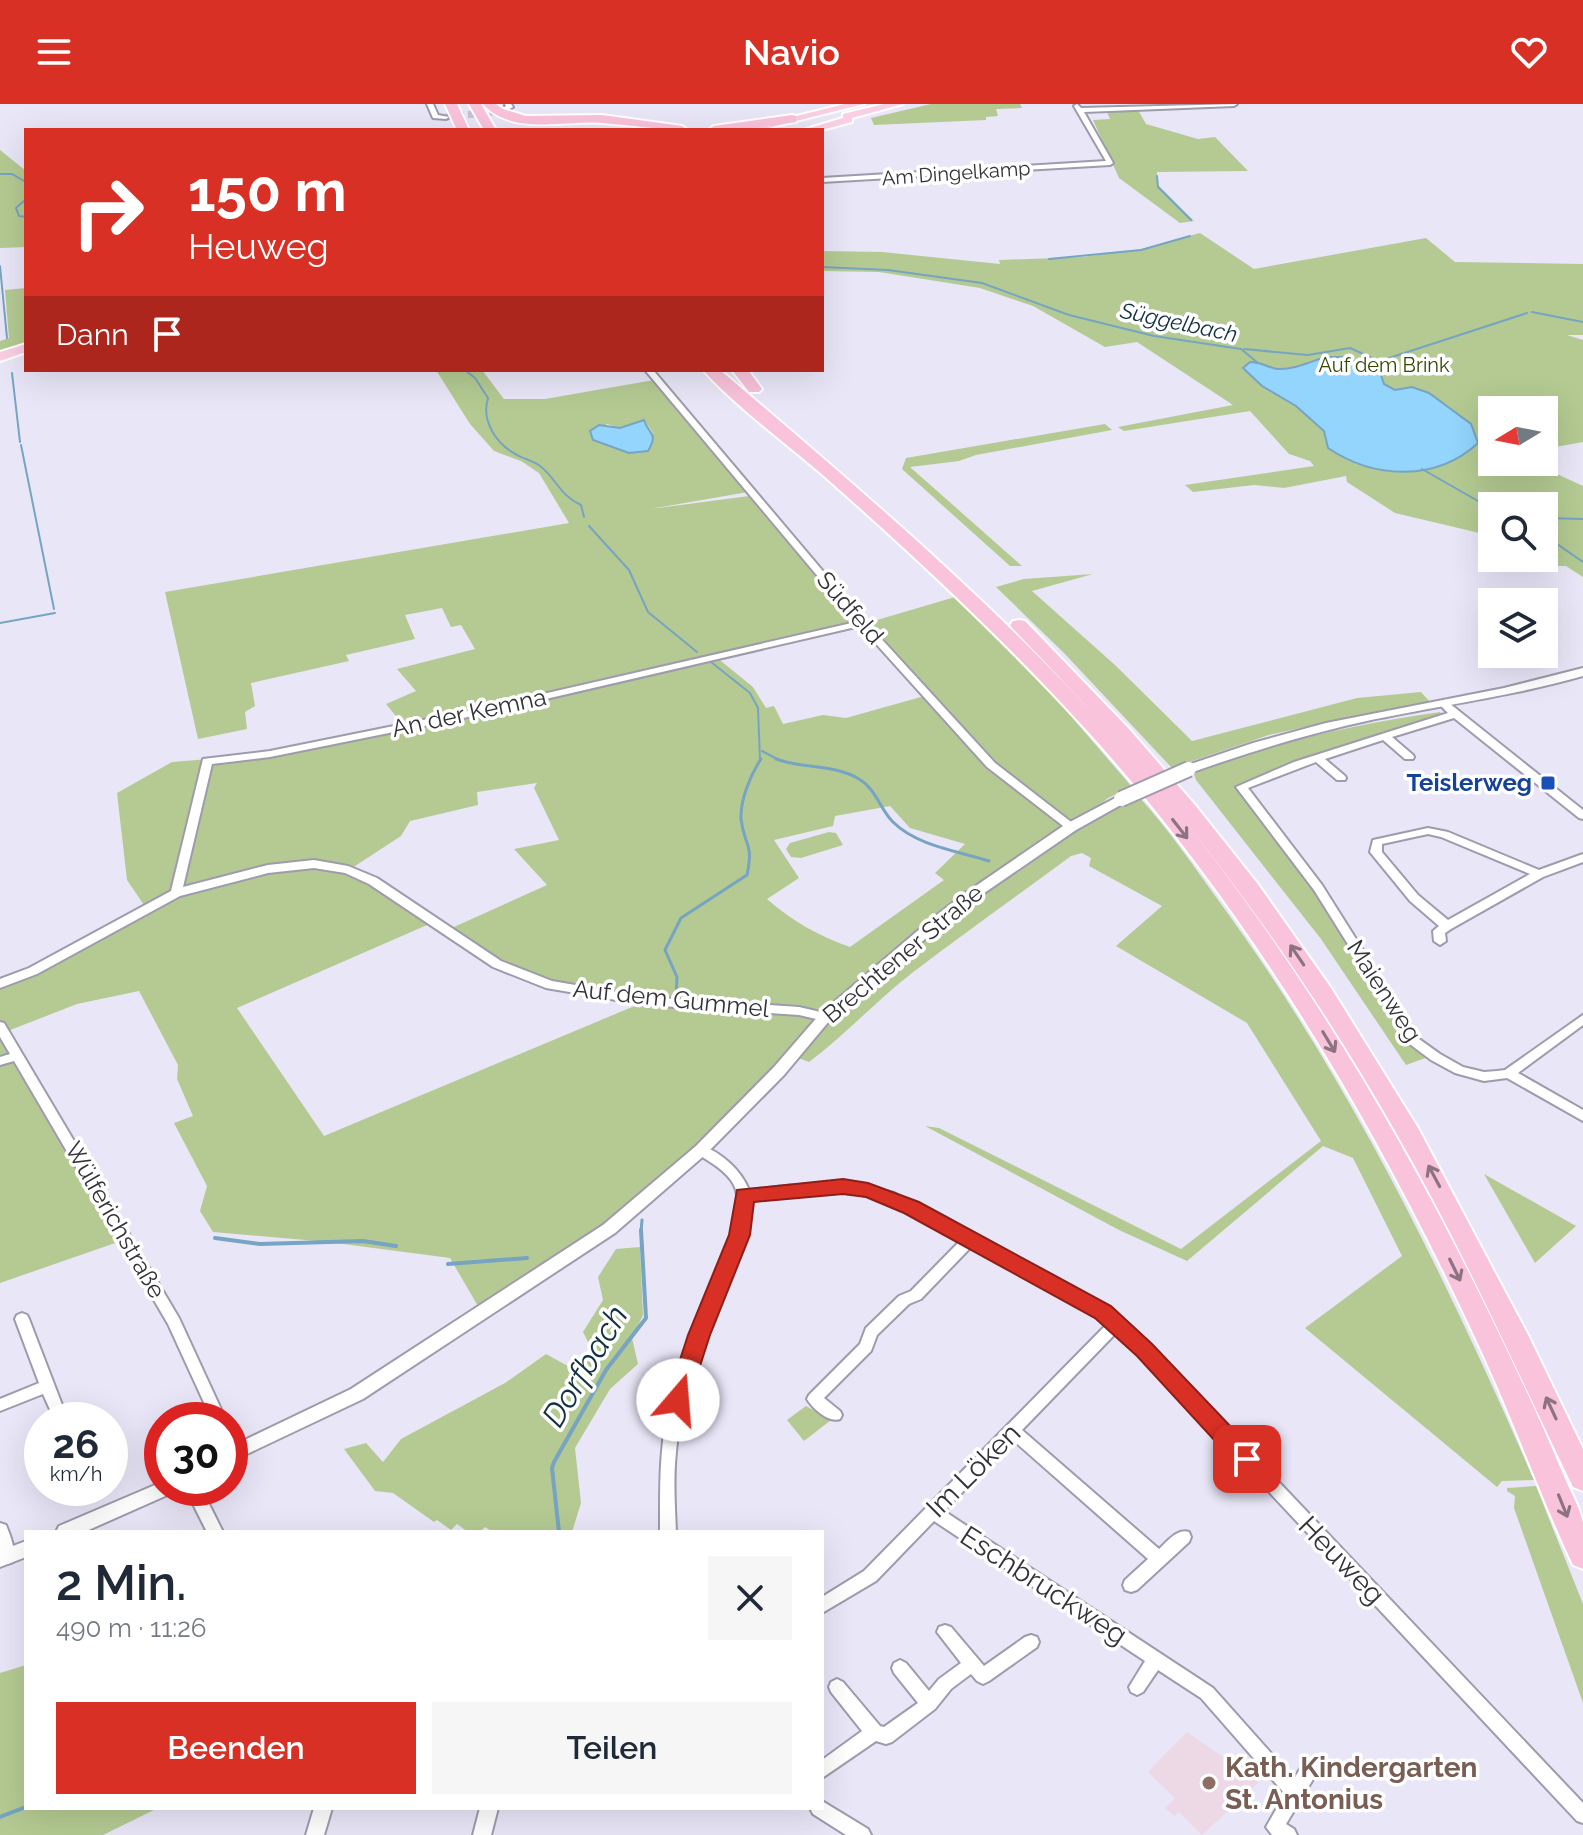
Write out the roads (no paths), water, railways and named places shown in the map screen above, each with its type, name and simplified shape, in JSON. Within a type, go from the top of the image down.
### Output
[{"type":"highway","points":[[475,104],[489,128]]},
{"type":"highway","points":[[488,104],[500,128]]},
{"type":"highway","points":[[488,104],[502,114],[524,119],[600,119],[667,128]]},
{"type":"highway","points":[[744,128],[790,125],[859,104]]},
{"type":"highway","points":[[777,128],[878,104]]},
{"type":"highway","points":[[764,128],[898,104]]},
{"type":"highway","points":[[816,128],[898,104]]},
{"type":"highway","points":[[453,110],[462,128]]},
{"type":"highway","points":[[453,110],[472,128]]},
{"type":"highway","points":[[542,128],[584,121],[626,128]]},
{"type":"highway","points":[[0,357],[24,349]]},
{"type":"highway","points":[[0,364],[24,356]]},
{"type":"highway","points":[[717,372],[902,535],[1014,642],[1140,779],[1205,861],[1316,1020],[1405,1173],[1505,1374],[1583,1556]]},
{"type":"highway","points":[[718,372],[754,389]]},
{"type":"highway","points":[[741,372],[754,389],[951,561],[1048,654],[1147,760],[1227,859],[1325,995],[1431,1170],[1534,1371],[1583,1479]]},
{"type":"street","points":[[430,104],[435,117],[453,110]]},
{"type":"street","points":[[1077,107],[1234,104]]},
{"type":"street","name":"Am Dingelkamp","points":[[824,180],[911,177],[1108,159],[1077,107]]},
{"type":"street","name":"Südfeld","points":[[651,372],[862,623],[1002,775],[1071,827]]},
{"type":"street","name":"An der Kemna","points":[[176,893],[207,761],[270,754],[473,713],[862,623]]},
{"type":"street","name":"Brechtener Straße","points":[[248,1443],[357,1394],[609,1229],[701,1150],[779,1071],[825,1017],[969,897],[1071,827],[1121,799],[1246,748],[1315,729],[1450,710],[1583,672]]},
{"type":"street","points":[[1450,710],[1583,816]]},
{"type":"street","name":"Brechtener Straße","points":[[1241,787],[1385,737],[1450,710]]},
{"type":"street","points":[[1385,737],[1409,757]]},
{"type":"street","points":[[1318,758],[1341,778]]},
{"type":"street","name":"Maienweg","points":[[1241,787],[1318,888],[1415,1042],[1431,1056],[1462,1070],[1496,1078],[1509,1073],[1583,1116]]},
{"type":"street","points":[[1447,926],[1414,898],[1376,852],[1377,842],[1428,831],[1444,834],[1539,874]]},
{"type":"street","points":[[1440,941],[1439,931],[1447,926],[1539,874],[1583,858]]},
{"type":"street","name":"Auf dem Gummel","points":[[0,984],[46,964],[176,893],[268,869],[326,865],[348,870],[384,886],[472,950],[497,964],[550,985],[645,1001],[799,1011],[825,1017]]},
{"type":"street","points":[[1509,1073],[1583,1019]]},
{"type":"street","name":"Wülferichstraße","points":[[0,1026],[129,1240],[174,1322],[211,1402]]},
{"type":"street","points":[[0,1061],[17,1056]]},
{"type":"street","points":[[668,1530],[667,1468],[678,1400],[699,1335],[740,1235],[745,1196],[736,1178],[723,1164],[701,1150]]},
{"type":"street","name":"Heuweg","points":[[745,1196],[825,1186],[856,1188],[889,1197],[1103,1312],[1145,1350],[1583,1815]]},
{"type":"street","points":[[835,1415],[814,1399],[866,1347],[871,1332],[904,1300],[916,1295],[970,1240]]},
{"type":"street","points":[[22,1319],[54,1402]]},
{"type":"street","name":"Im Löken","points":[[824,1605],[870,1576],[1116,1324]]},
{"type":"street","points":[[0,1405],[47,1386]]},
{"type":"street","points":[[1013,1431],[1159,1559]]},
{"type":"street","points":[[70,1530],[144,1498]]},
{"type":"street","points":[[202,1506],[214,1530]]},
{"type":"street","name":"Eschbruckweg","points":[[933,1512],[1207,1693],[1295,1793]]},
{"type":"street","points":[[0,1530],[4,1558],[24,1550]]},
{"type":"street","points":[[1131,1585],[1183,1537]]},
{"type":"street","points":[[945,1632],[983,1676],[1031,1642]]},
{"type":"street","points":[[1137,1687],[1156,1659]]},
{"type":"street","points":[[837,1687],[874,1732],[886,1736],[929,1704],[945,1684],[972,1664]]},
{"type":"street","points":[[900,1668],[929,1704]]},
{"type":"street","points":[[824,1769],[874,1732]]},
{"type":"street","points":[[1288,1835],[1275,1827],[1306,1775]]},
{"type":"street","points":[[315,1835],[322,1810]]},
{"type":"street","points":[[482,1835],[488,1810]]},
{"type":"street","points":[[822,1810],[862,1835]]},
{"type":"water","points":[[1325,357],[1345,357],[1380,372],[1384,384],[1395,390],[1412,387],[1429,393],[1471,424],[1478,443],[1443,465],[1424,470],[1385,470],[1346,458],[1328,448],[1324,431],[1296,406],[1262,386],[1243,368],[1250,362],[1277,369]]},
{"type":"water","points":[[644,420],[653,437],[648,451],[629,453],[593,440],[590,431],[599,425],[620,428]]},
{"type":"waterway","name":"Süggelbach","points":[[0,174],[12,174],[24,181]]},
{"type":"waterway","points":[[1157,176],[1158,187],[1191,220]]},
{"type":"waterway","name":"Süggelbach","points":[[24,201],[16,208],[19,216],[24,217]]},
{"type":"waterway","points":[[1049,259],[1141,250],[1190,236]]},
{"type":"waterway","points":[[0,266],[7,338]]},
{"type":"waterway","name":"Süggelbach","points":[[824,267],[888,270],[982,283],[1069,315],[1154,336],[1241,349],[1258,363]]},
{"type":"waterway","points":[[1532,312],[1583,322]]},
{"type":"waterway","points":[[1389,358],[1527,313]]},
{"type":"waterway","points":[[1244,349],[1308,355],[1350,348],[1379,361]]},
{"type":"waterway","name":"Dorfbach","points":[[468,372],[488,398],[487,415],[497,438],[509,450],[546,471],[568,497],[581,505],[584,517]]},
{"type":"waterway","points":[[12,373],[20,442]]},
{"type":"waterway","points":[[21,445],[54,609]]},
{"type":"waterway","name":"Süggelbach","points":[[1422,469],[1478,501]]},
{"type":"waterway","name":"Süggelbach","points":[[1558,518],[1583,519]]},
{"type":"waterway","name":"Dorfbach","points":[[589,526],[629,570],[648,612],[697,652]]},
{"type":"waterway","points":[[1558,545],[1583,562]]},
{"type":"waterway","points":[[0,623],[55,613]]},
{"type":"waterway","name":"Dorfbach","points":[[711,662],[750,693],[758,708],[760,761]]},
{"type":"waterway","points":[[762,751],[778,760]]},
{"type":"waterway","points":[[778,760],[850,774],[870,788],[893,822],[914,837],[989,861]]},
{"type":"waterway","name":"Dorfbach","points":[[676,998],[677,977],[665,950],[681,918],[747,875],[749,850],[741,812],[747,788],[760,761]]},
{"type":"waterway","name":"Dorfbach","points":[[641,1231],[642,1220]]},
{"type":"waterway","name":"Dorfbach","points":[[559,1530],[552,1468],[554,1462],[606,1370],[646,1318],[641,1231]]},
{"type":"waterway","points":[[215,1238],[260,1244],[363,1241],[396,1246]]},
{"type":"waterway","points":[[448,1264],[527,1258]]},
{"type":"waterway","points":[[0,1817],[24,1808]]},
{"type":"tunnel","points":[[446,117],[502,111]]},
{"type":"place","name":"Teislerweg","points":[[1548,783]]},
{"type":"place","name":"Kath. Kindergarten St. Antonius","points":[[1209,1783]]},
{"type":"park label","name":"Auf dem Brink","points":[[1384,365]]}]
